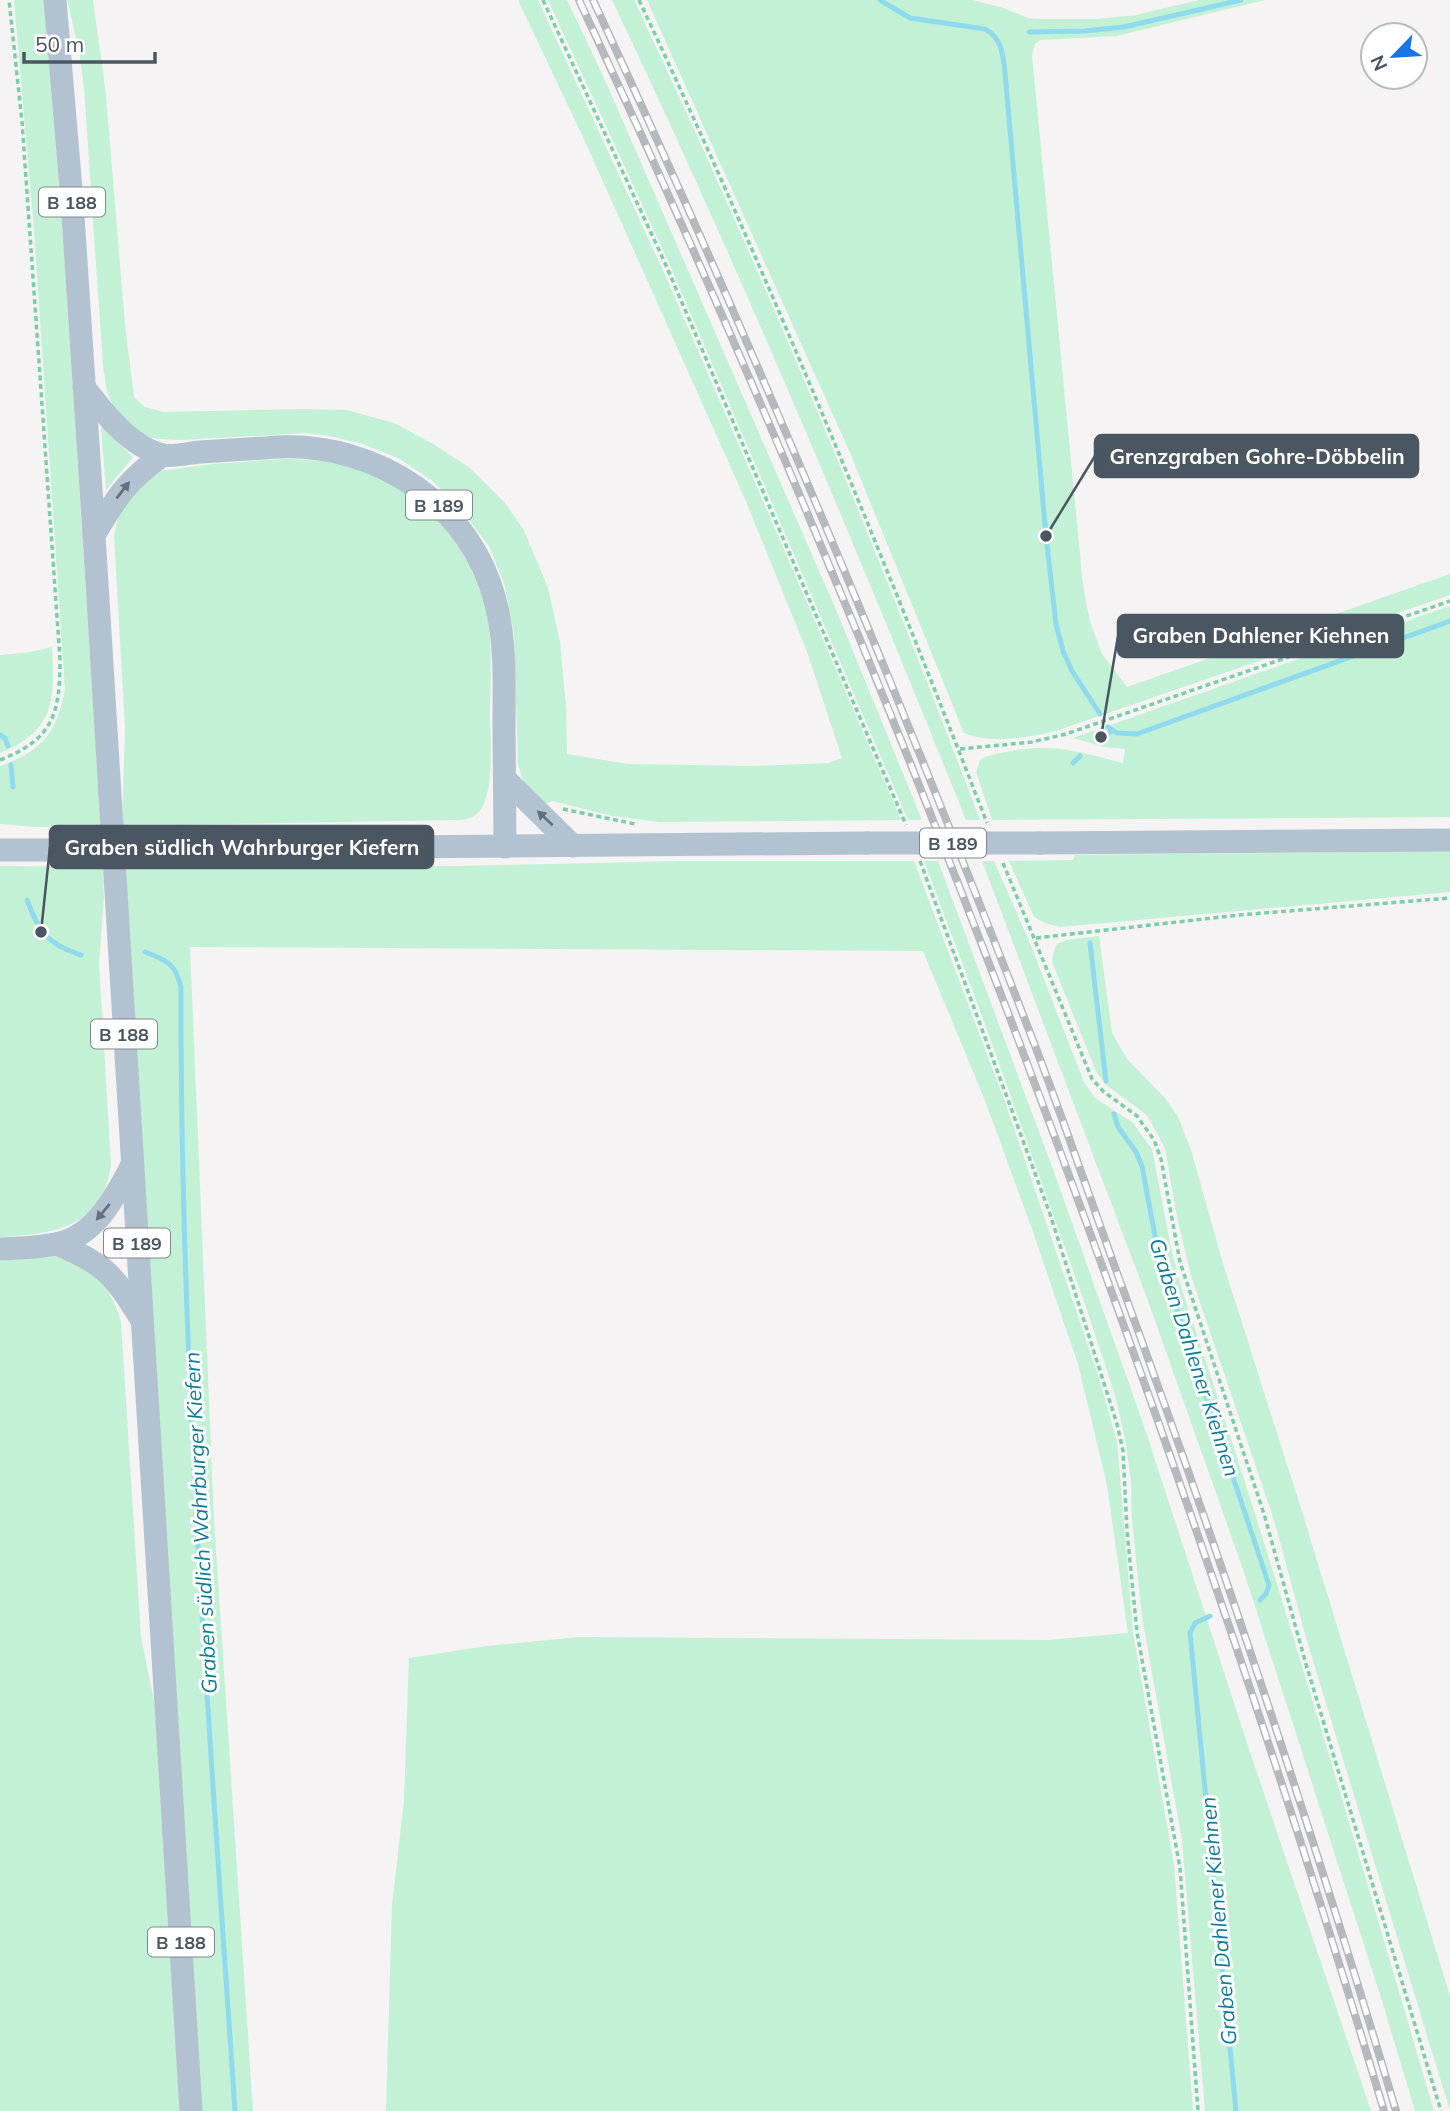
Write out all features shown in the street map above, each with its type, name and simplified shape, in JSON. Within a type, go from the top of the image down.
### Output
[{"type":"main road","name":"B 188","points":[[55,0],[66,110],[132,1165]]},
{"type":"main road","points":[[84,387],[117,427],[163,455],[126,485],[94,535]]},
{"type":"main road","name":"B 189","points":[[163,455],[283,447],[337,452],[372,462],[394,472],[439,505],[455,522],[473,548],[487,576],[497,605],[502,635],[505,847]]},
{"type":"main road","points":[[505,779],[573,846]]},
{"type":"main road","name":"B 189","points":[[0,850],[1450,840]]},
{"type":"main road","name":"B 189","points":[[0,1249],[57,1244],[82,1233],[100,1217],[132,1165]]},
{"type":"main road","name":"B 189","points":[[132,1165],[142,1321]]},
{"type":"main road","name":"B 189","points":[[57,1244],[87,1256],[104,1268],[120,1286],[142,1321]]},
{"type":"main road","name":"B 188","points":[[142,1321],[191,2111]]},
{"type":"path","points":[[0,760],[27,747],[47,728],[56,710],[60,687],[23,136],[9,0]]},
{"type":"path","points":[[543,0],[671,276],[908,830]]},
{"type":"path","points":[[639,0],[760,264],[835,440],[991,832]]},
{"type":"path","points":[[960,750],[1032,742],[1066,734],[1450,601]]},
{"type":"path","points":[[918,855],[1049,1214],[1118,1424],[1123,1451],[1127,1531],[1137,1632],[1180,1868],[1198,2111]]},
{"type":"path","points":[[1001,859],[1036,938],[1092,1079],[1104,1093],[1137,1116],[1154,1140],[1161,1159],[1180,1262],[1264,1514],[1306,1664],[1441,2111]]},
{"type":"path","points":[[1036,938],[1239,915],[1450,898]]},
{"type":"green space","points":[[14,0],[44,0],[63,238],[101,826],[35,827],[0,824],[0,766],[27,754],[45,738],[57,718],[65,690],[34,230]]},
{"type":"green space","points":[[67,0],[93,0],[106,95],[125,325],[134,397],[145,407],[163,412],[346,410],[394,423],[470,468],[504,502],[524,530],[548,588],[560,642],[567,754],[628,764],[753,766],[829,763],[842,758],[806,649],[745,499],[588,148],[518,0],[538,0],[666,277],[901,820],[660,822],[612,816],[553,801],[542,805],[525,787],[518,765],[514,633],[504,583],[489,546],[455,502],[430,479],[398,458],[363,444],[329,436],[305,433],[181,440],[158,439],[135,430],[115,409],[107,392],[84,88],[79,50]]},
{"type":"green space","points":[[548,0],[567,0],[605,80],[837,612],[922,820],[908,820],[669,263]]},
{"type":"green space","points":[[612,0],[634,0],[727,202],[858,509],[980,820],[966,820],[795,407],[706,203]]},
{"type":"green space","points":[[647,0],[972,0],[1028,18],[1096,19],[1136,15],[1199,0],[1265,0],[1117,36],[1040,40],[1035,44],[1032,55],[1083,586],[1090,622],[1102,654],[1127,687],[1450,574],[1450,595],[1053,732],[997,739],[964,733],[851,455]]},
{"type":"green space","points":[[101,427],[133,457],[106,490]]},
{"type":"green space","points":[[282,459],[343,465],[374,475],[396,486],[435,517],[465,557],[484,602],[491,658],[490,776],[485,800],[479,812],[472,817],[457,820],[122,826],[125,727],[114,535],[121,507],[158,471]]},
{"type":"green space","points":[[1450,606],[1450,817],[992,820],[976,772],[980,760],[985,757],[1022,749],[1055,748],[1123,763],[1125,749],[1104,747],[1073,738]]},
{"type":"green space","points":[[52,647],[53,683],[48,712],[32,735],[0,753],[0,655]]},
{"type":"green space","points":[[1450,851],[1450,892],[1060,927],[1034,917],[1009,861],[1073,860],[1075,855]]},
{"type":"green space","points":[[673,861],[914,861],[1005,1102],[1099,1378],[1117,1441],[1133,1633],[1174,1865],[1193,2111],[386,2111],[392,1905],[404,1801],[409,1658],[487,1646],[579,1637],[1048,1640],[1128,1633],[1107,1485],[1078,1364],[1032,1229],[984,1098],[923,951],[190,947],[214,1520],[253,2111],[201,2111],[124,867],[462,866]]},
{"type":"green space","points":[[924,861],[938,861],[1054,1172],[1145,1429],[1371,2111],[1205,2111],[1182,1840],[1142,1617],[1125,1438],[1115,1395],[1084,1301]]},
{"type":"green space","points":[[982,861],[994,861],[1029,941],[1084,1082],[1095,1098],[1132,1122],[1152,1149],[1181,1287],[1280,1594],[1434,2111],[1415,2111],[1245,1575],[1147,1298]]},
{"type":"green space","points":[[0,866],[103,867],[104,898],[99,963],[111,1165],[106,1186],[86,1215],[56,1230],[0,1237]]},
{"type":"green space","points":[[1099,936],[1112,1033],[1127,1059],[1165,1098],[1178,1117],[1191,1150],[1222,1260],[1450,1996],[1450,2111],[1304,1631],[1275,1523],[1191,1276],[1165,1148],[1147,1115],[1106,1085],[1096,1071],[1052,962],[1057,944]]},
{"type":"green space","points":[[52,1256],[77,1262],[97,1277],[112,1298],[121,1322],[141,1637],[155,1705],[180,2111],[0,2111],[0,1261]]},
{"type":"waterway","points":[[880,0],[910,18],[985,29],[995,37],[1001,48],[1056,624],[1072,671],[1100,714]]},
{"type":"waterway","points":[[1029,32],[1124,27],[1241,0]]},
{"type":"waterway","points":[[1108,727],[1117,733],[1137,734],[1450,621]]},
{"type":"waterway","name":"Graben Dahlener Kiehnen","points":[[1101,737],[1112,731]]},
{"type":"waterway","name":"Graben südlich Wahrburger Kiefern","points":[[0,735],[5,738],[8,746]]},
{"type":"waterway","name":"Graben Dahlener Kiehnen","points":[[1073,763],[1080,756]]},
{"type":"waterway","name":"Graben südlich Wahrburger Kiefern","points":[[11,765],[13,787]]},
{"type":"waterway","name":"Graben südlich Wahrburger Kiefern","points":[[27,900],[40,929],[52,941],[81,955]]},
{"type":"waterway","name":"Graben Dahlener Kiehnen","points":[[1090,943],[1106,1081]]},
{"type":"waterway","name":"Graben südlich Wahrburger Kiefern","points":[[145,952],[169,964],[176,973],[181,988],[182,1129],[191,1410],[235,2111]]},
{"type":"waterway","name":"Graben Dahlener Kiehnen","points":[[1114,1114],[1118,1127],[1136,1152],[1142,1166],[1158,1252],[1269,1585],[1260,1600]]},
{"type":"waterway","name":"Graben Dahlener Kiehnen","points":[[1210,1616],[1195,1623],[1190,1633],[1236,2111]]},
{"type":"railway","points":[[579,0],[650,153],[786,463],[977,932],[1135,1356],[1247,1678],[1384,2111]]},
{"type":"railway","points":[[593,0],[764,381],[925,766],[1039,1057],[1229,1590],[1299,1798],[1396,2111]]},
{"type":"place","name":"Grenzgraben Gohre-Döbbelin","points":[[1046,536]]},
{"type":"place","name":"Graben Dahlener Kiehnen","points":[[1101,737]]},
{"type":"place","name":"Graben südlich Wahrburger Kiefern","points":[[41,932]]}]
